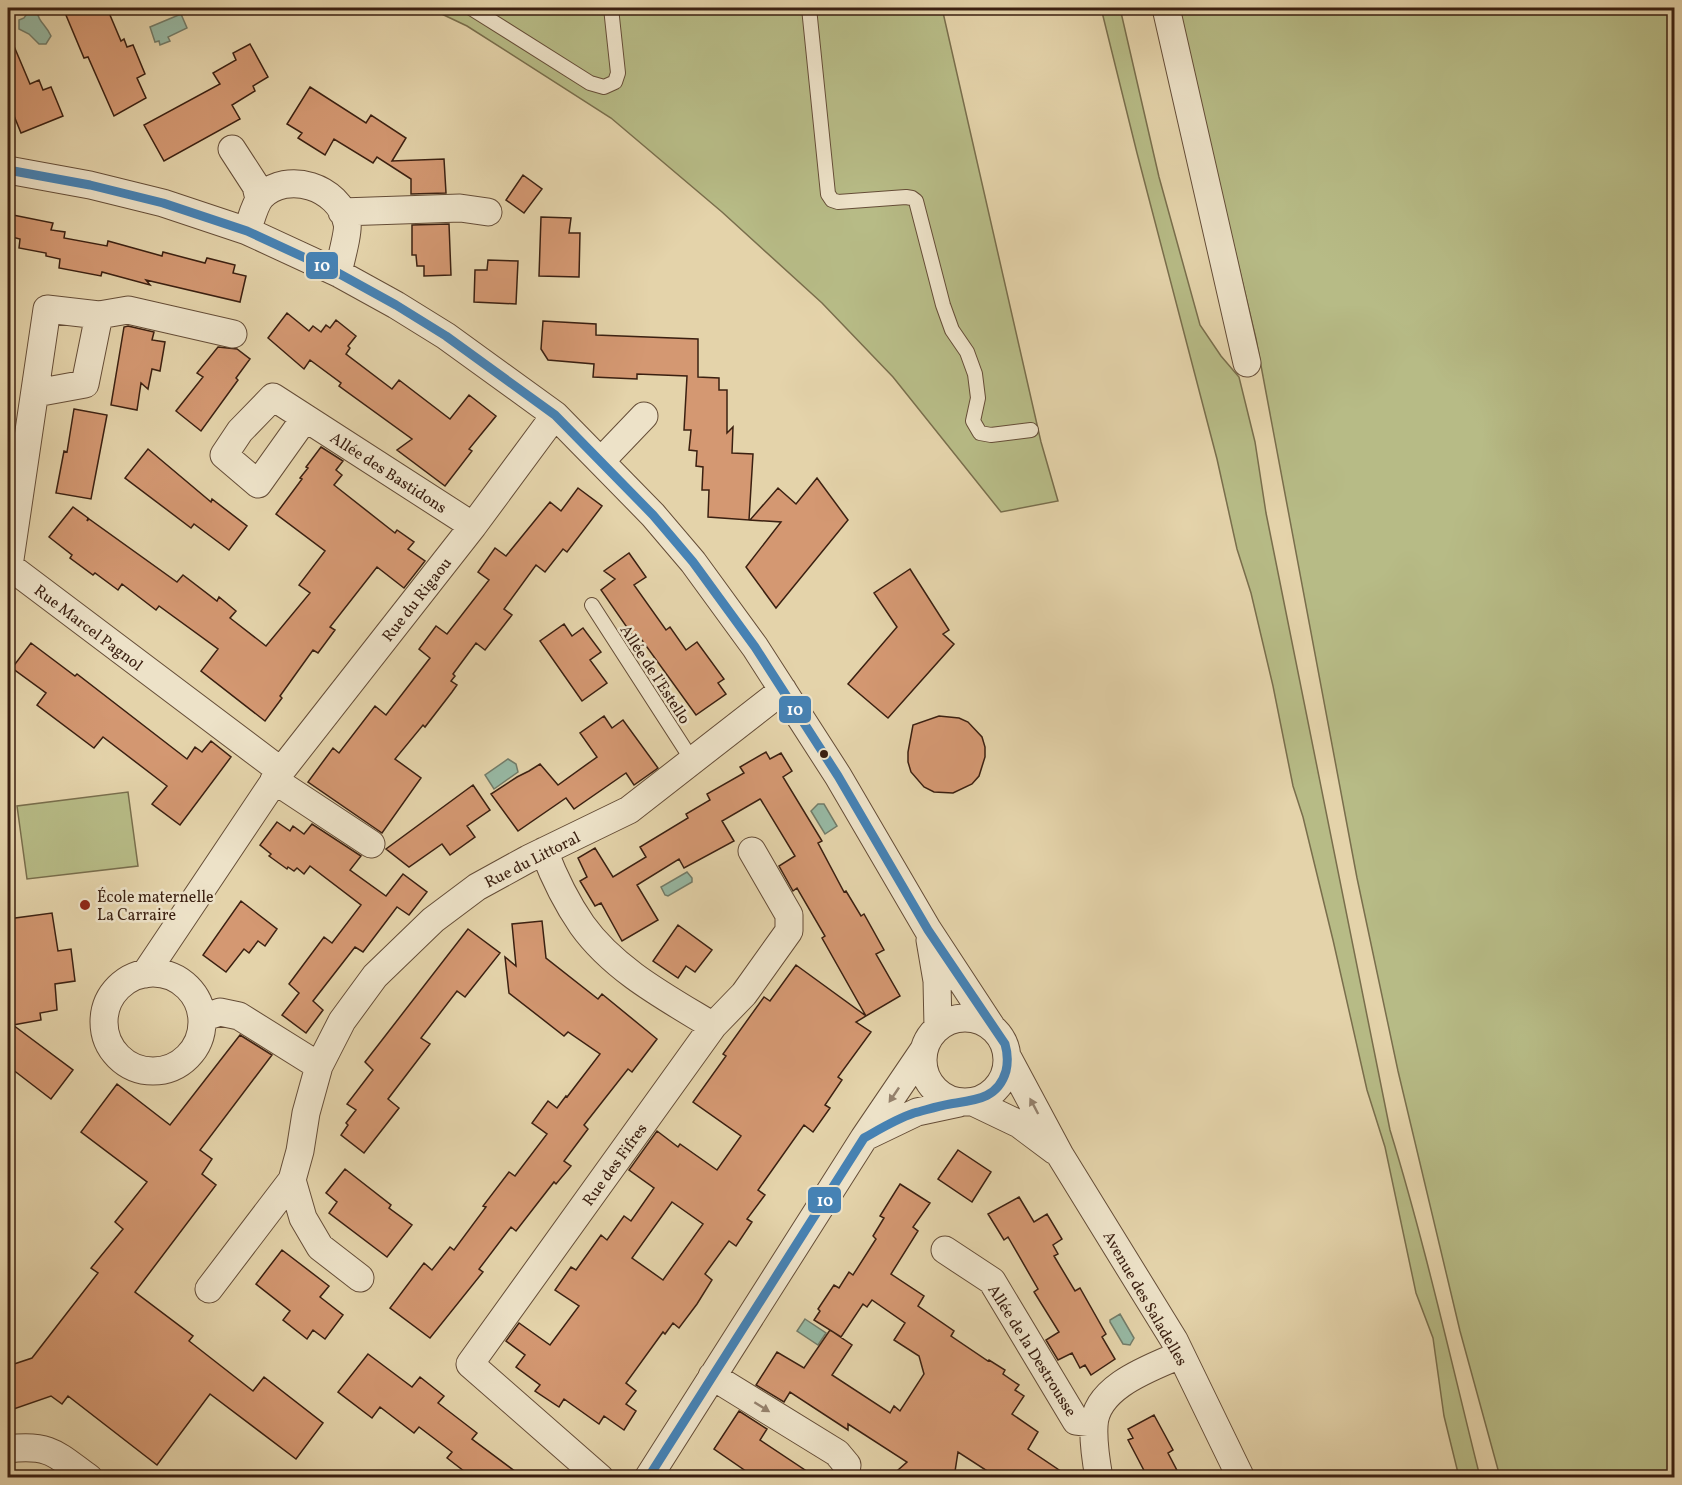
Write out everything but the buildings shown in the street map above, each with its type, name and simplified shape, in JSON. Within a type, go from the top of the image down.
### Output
[{"type":"street","points":[[1166,8],[1247,363]]},
{"type":"street","points":[[232,149],[256,186],[259,198],[248,231]]},
{"type":"street","points":[[8,170],[46,176],[163,203],[248,231],[338,273],[446,336],[555,415],[652,515],[693,562],[755,646],[838,776],[928,930],[991,1026],[1001,1036],[1007,1049],[1008,1063],[1005,1077],[997,1089],[986,1098],[917,1112],[864,1138]]},
{"type":"street","points":[[259,198],[272,188],[299,183],[319,189],[336,200],[347,224],[338,273]]},
{"type":"street","points":[[342,212],[460,208],[488,212]]},
{"type":"street","name":"Rue Marcel Pagnol","points":[[234,334],[128,310],[99,315],[47,309],[9,566],[278,776]]},
{"type":"street","points":[[36,393],[85,384],[99,315]]},
{"type":"street","name":"Rue du Rigaou","points":[[145,974],[278,776],[473,526],[555,415]]},
{"type":"street","points":[[601,461],[644,416]]},
{"type":"street","name":"Allée des Bastidons","points":[[305,418],[473,526]]},
{"type":"street","name":"Rue du Littoral","points":[[209,1289],[292,1180],[300,1151],[306,1113],[319,1066],[342,1022],[375,976],[433,920],[477,887],[544,851],[629,810],[783,690]]},
{"type":"street","points":[[278,776],[371,844]]},
{"type":"street","points":[[544,851],[557,885],[582,926],[612,958],[659,993],[712,1026],[744,994],[789,931],[789,915],[752,851]]},
{"type":"street","points":[[928,930],[937,981],[938,1028]]},
{"type":"street","points":[[145,974],[161,974],[176,979],[189,988],[198,1002],[202,1018],[201,1034],[195,1048],[184,1061],[170,1069],[154,1072],[139,1070],[124,1062],[113,1050],[106,1036],[104,1019],[108,1003],[117,989],[130,979],[145,974]]},
{"type":"street","points":[[202,1018],[220,1012],[239,1016],[319,1066]]},
{"type":"street","points":[[648,1478],[864,1138],[923,1051],[928,1038],[950,1020],[964,1017],[978,1019],[991,1026]]},
{"type":"street","name":"Rue des Fifres","points":[[600,1478],[470,1364],[712,1026]]},
{"type":"street","points":[[923,1051],[923,1066],[927,1079],[935,1090],[946,1098],[966,1103]]},
{"type":"street","name":"Avenue des Saladelles","points":[[1007,1056],[1060,1155],[1174,1340],[1241,1478]]},
{"type":"street","name":"Avenue des Saladelles","points":[[966,1103],[1019,1124],[1060,1155]]},
{"type":"street","points":[[292,1180],[303,1218],[320,1247],[360,1278]]},
{"type":"street","name":"Allée de la Destrousse","points":[[945,1250],[992,1281],[1076,1421],[1093,1423]]},
{"type":"street","points":[[1099,1478],[1093,1423],[1105,1396],[1135,1375],[1180,1355]]},
{"type":"street","points":[[712,1376],[837,1453],[847,1465],[845,1478]]},
{"type":"street","points":[[8,1449],[31,1446],[54,1452],[89,1478]]},
{"type":"lane","points":[[471,8],[590,83],[604,87],[615,82],[618,73],[611,8]]},
{"type":"lane","points":[[809,8],[828,194],[832,200],[838,202],[906,196],[916,201],[943,304],[952,330],[967,352],[975,374],[978,398],[973,421],[980,433],[991,435],[1031,430]]},
{"type":"lane","name":"Allée de l'Estello","points":[[592,605],[692,760]]},
{"type":"shaded area","points":[[31,8],[36,8],[51,36],[46,44],[39,44],[29,34],[19,29],[19,20],[24,18]]},
{"type":"shaded area","points":[[429,8],[942,8],[1041,442],[1058,501],[1001,512],[893,377],[822,303],[722,212],[611,118],[467,26]]},
{"type":"shaded area","points":[[1101,8],[1120,8],[1159,177],[1200,325],[1221,356],[1239,377],[1255,442],[1266,513],[1390,1130],[1426,1259],[1480,1477],[1459,1477],[1444,1416],[1433,1338],[1416,1293],[1385,1147],[1367,1090],[1333,940],[1303,817],[1293,786],[1251,593],[1237,549],[1217,459]]},
{"type":"shaded area","points":[[1177,8],[1674,8],[1674,1477],[1500,1477],[1460,1331],[1398,1071],[1357,878],[1256,339]]},
{"type":"shaded area","points":[[181,14],[187,28],[168,37],[170,41],[160,45],[159,41],[155,42],[150,27]]},
{"type":"shaded area","points":[[508,759],[516,764],[518,772],[494,789],[485,775]]},
{"type":"shaded area","points":[[128,792],[138,866],[27,879],[17,806]]},
{"type":"shaded area","points":[[818,804],[824,804],[837,826],[825,834],[811,811]]},
{"type":"shaded area","points":[[687,872],[692,882],[668,896],[665,895],[661,887]]},
{"type":"shaded area","points":[[1120,1314],[1134,1338],[1130,1345],[1123,1344],[1110,1322]]},
{"type":"shaded area","points":[[805,1319],[826,1333],[818,1345],[797,1331]]},
{"type":"transit line","name":"10","points":[[8,170],[90,185],[163,203],[247,231],[338,273],[396,305],[446,336],[555,415],[653,515],[693,562],[755,647],[838,776],[928,930],[1005,1044],[1006,1071],[991,1093],[977,1099],[914,1113],[864,1138],[648,1478]]},
{"type":"place","name":"École maternelle La Carraire","points":[[85,905]]}]
